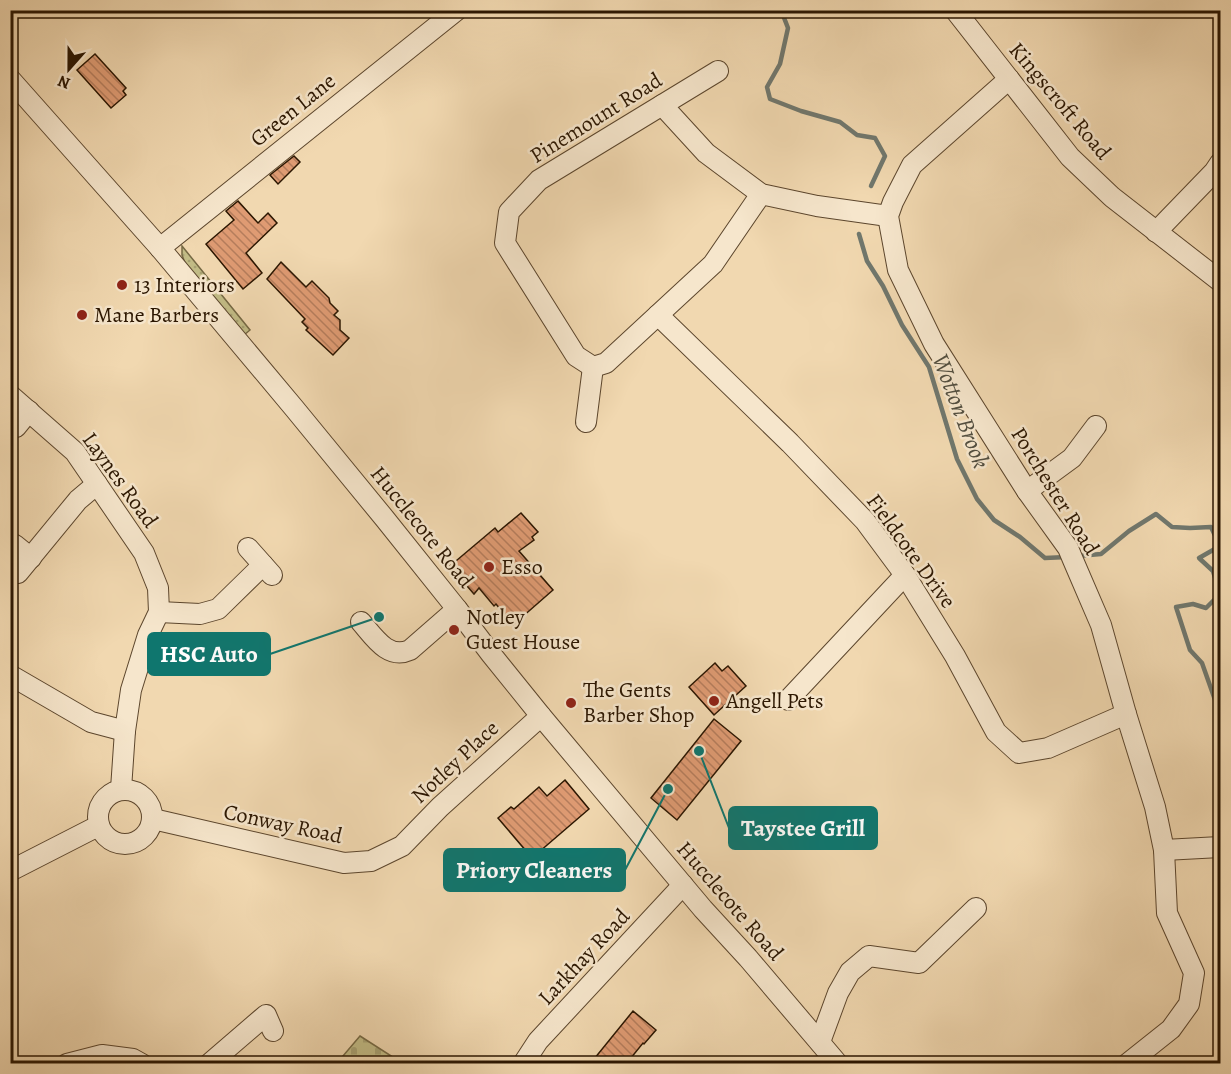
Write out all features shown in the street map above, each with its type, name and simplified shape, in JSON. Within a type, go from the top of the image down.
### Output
[{"type":"street","name":"Green Lane","points":[[160,248],[457,10]]},
{"type":"street","name":"Kingscroft Road","points":[[955,10],[1070,157],[1112,197],[1221,281]]},
{"type":"street","name":"Pinemount Road","points":[[593,367],[576,356],[505,243],[509,212],[539,180],[718,71]]},
{"type":"street","name":"Hucclecote Road","points":[[10,79],[160,248],[315,434],[542,716],[683,885],[838,1064]]},
{"type":"street","points":[[662,105],[706,153],[761,194],[817,206],[888,216],[912,165],[1009,79]]},
{"type":"street","points":[[1156,232],[1221,163]]},
{"type":"street","points":[[586,422],[593,367],[606,363],[713,264],[761,194]]},
{"type":"street","name":"Porchester Road","points":[[888,216],[898,270],[934,344],[1071,556],[1101,625],[1155,807],[1164,850],[1167,913],[1194,973],[1190,1004],[1171,1029],[1127,1064]]},
{"type":"street","name":"Fieldcote Drive","points":[[658,315],[790,443],[866,521],[905,575],[955,656],[996,732],[1019,753],[1048,748],[1126,714]]},
{"type":"street","name":"Laynes Road","points":[[10,394],[75,452],[97,484],[144,553],[158,588],[159,612]]},
{"type":"street","points":[[16,427],[29,411]]},
{"type":"street","points":[[1027,491],[1072,458],[1096,426]]},
{"type":"street","points":[[18,573],[78,500],[97,484]]},
{"type":"street","points":[[15,545],[31,558]]},
{"type":"street","points":[[121,789],[125,730],[131,690],[148,635],[159,612],[200,614],[218,609],[268,570],[248,548]]},
{"type":"street","points":[[788,700],[905,575]]},
{"type":"street","points":[[361,622],[385,649],[404,653],[457,609]]},
{"type":"street","points":[[10,675],[91,722],[125,730]]},
{"type":"street","name":"Notley Place","points":[[402,846],[440,807],[542,716]]},
{"type":"street","points":[[121,789],[135,791],[144,797],[150,805],[153,819],[145,836],[136,843],[124,845],[111,841],[105,836],[98,826],[97,812],[100,803],[111,793],[121,789]]},
{"type":"street","name":"Conway Road","points":[[153,819],[344,863],[371,861],[402,846]]},
{"type":"street","points":[[10,871],[98,826]]},
{"type":"street","points":[[1164,850],[1221,847]]},
{"type":"street","name":"Larkhay Road","points":[[523,1064],[538,1041],[683,885]]},
{"type":"street","points":[[819,1042],[838,993],[850,972],[869,956],[919,963],[976,908]]},
{"type":"street","points":[[209,1064],[265,1016]]},
{"type":"street","points":[[67,1064],[102,1055],[133,1059],[142,1064]]},
{"type":"green space","points":[[182,246],[250,330],[244,335],[185,263]]},
{"type":"green space","points":[[360,1036],[402,1063],[337,1063]]},
{"type":"building","points":[[95,54],[126,88],[123,91],[126,95],[111,108],[77,70]]},
{"type":"building","points":[[294,156],[300,162],[278,184],[270,175]]},
{"type":"building","points":[[238,201],[258,223],[268,213],[277,223],[246,253],[262,273],[243,289],[206,244],[234,220],[226,211]]},
{"type":"building","points":[[281,262],[306,287],[312,281],[338,311],[334,315],[340,320],[340,330],[349,338],[333,355],[306,330],[308,328],[302,322],[305,319],[267,279]]},
{"type":"building","points":[[521,513],[538,532],[532,537],[534,540],[519,551],[553,590],[513,625],[479,588],[474,594],[450,566],[495,528],[498,532]]},
{"type":"building","points":[[715,663],[722,671],[728,666],[746,686],[714,715],[689,687]]},
{"type":"building","points":[[714,719],[741,741],[677,820],[651,798]]},
{"type":"building","points":[[565,780],[589,809],[532,858],[498,818],[511,807],[514,809],[539,787],[547,796]]},
{"type":"building","points":[[633,1011],[656,1030],[626,1064],[590,1064]]},
{"type":"waterway","name":"Wotton Brook","points":[[781,10],[788,28],[780,64],[767,87],[770,99],[840,122],[857,135],[875,138],[885,156],[871,186]]},
{"type":"waterway","name":"Wotton Brook","points":[[859,234],[867,261],[883,286],[902,325],[929,367],[957,459],[977,499],[994,520],[1020,537],[1045,558],[1067,557]]},
{"type":"waterway","name":"Wotton Brook","points":[[1078,556],[1101,554],[1129,531],[1156,514],[1172,527],[1211,527],[1220,546],[1199,558],[1213,571],[1220,594],[1206,608],[1193,604],[1176,607],[1190,650],[1202,663],[1220,714]]},
{"type":"place","name":"13 Interiors","points":[[122,285]]},
{"type":"place","name":"Mane Barbers","points":[[82,315]]},
{"type":"place","name":"Esso","points":[[489,567]]},
{"type":"place","name":"HSC Auto","points":[[379,617]]},
{"type":"place","name":"Notley Guest House","points":[[454,630]]},
{"type":"place","name":"Angell Pets","points":[[714,701]]},
{"type":"place","name":"The Gents Barber Shop","points":[[571,703]]},
{"type":"place","name":"Taystee Grill","points":[[699,751]]},
{"type":"place","name":"Priory Cleaners","points":[[668,789]]}]
